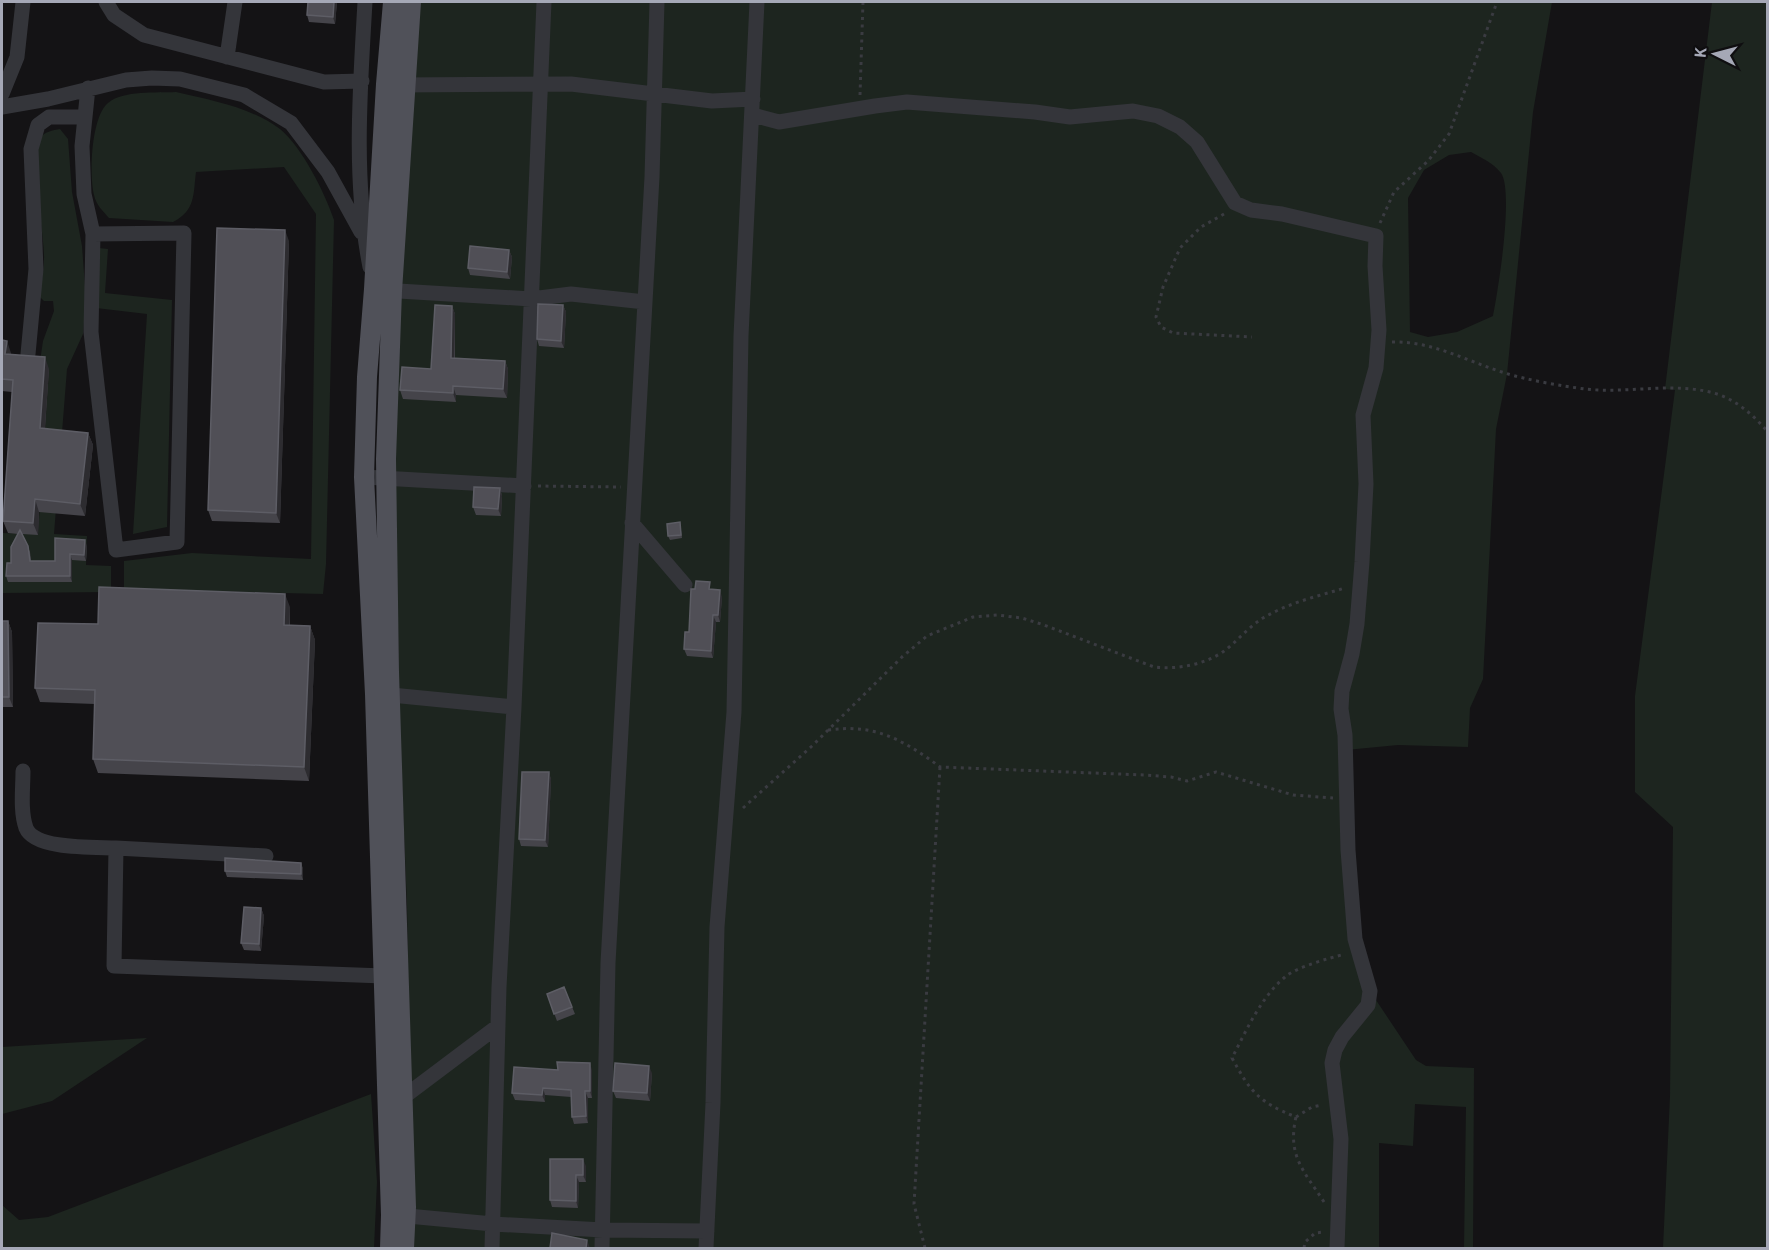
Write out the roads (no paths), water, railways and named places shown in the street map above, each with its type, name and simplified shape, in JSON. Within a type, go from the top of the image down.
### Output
[{"type":"main road","points":[[393,2],[395,85],[383,290],[386,478],[382,695],[384,976],[395,1103]]},
{"type":"main road","points":[[395,85],[411,2]]},
{"type":"main road","points":[[383,290],[367,376],[364,477],[382,695],[398,1215],[404,1248]]},
{"type":"main road","points":[[390,1248],[398,1215]]},
{"type":"street","points":[[2,94],[18,57],[23,2]]},
{"type":"street","points":[[106,2],[114,15],[144,35],[324,82],[362,81]]},
{"type":"street","points":[[227,57],[235,2]]},
{"type":"street","points":[[364,238],[360,182],[365,2]]},
{"type":"street","points":[[492,1248],[498,1026],[544,2]]},
{"type":"street","points":[[602,1248],[608,963],[645,302],[657,2]]},
{"type":"street","points":[[706,1248],[713,1103],[717,927],[734,712],[741,347],[757,2]]},
{"type":"street","points":[[2,107],[48,99],[126,80],[152,78],[180,79],[244,95],[291,123],[328,172],[364,238],[383,290],[531,299],[571,294],[645,302]]},
{"type":"street","points":[[395,85],[571,84],[712,101],[753,99]]},
{"type":"street","points":[[88,88],[82,146],[84,194],[93,234],[91,332],[117,550],[177,542],[184,234],[93,234]]},
{"type":"street","points":[[753,115],[779,122],[907,102],[1070,117],[1133,111],[1158,116],[1180,127],[1197,142],[1235,203],[1251,210],[1282,214],[1376,236],[1378,342],[1376,368],[1363,415],[1366,484],[1360,584],[1352,654],[1342,691],[1341,709],[1345,735],[1355,939],[1371,991],[1368,1005],[1342,1037],[1335,1050],[1332,1063],[1341,1139],[1337,1235]]},
{"type":"street","points":[[28,354],[36,269],[31,149],[38,124],[49,117],[85,117]]},
{"type":"street","points":[[364,477],[524,486]]},
{"type":"street","points":[[632,523],[685,585]]},
{"type":"street","points":[[382,695],[514,707]]},
{"type":"street","points":[[23,771],[23,807],[27,829],[36,839],[74,846],[266,856]]},
{"type":"street","points":[[116,848],[114,966],[384,976]]},
{"type":"street","points":[[395,1103],[498,1026]]},
{"type":"street","points":[[398,1215],[493,1224],[603,1230],[707,1231]]}]
